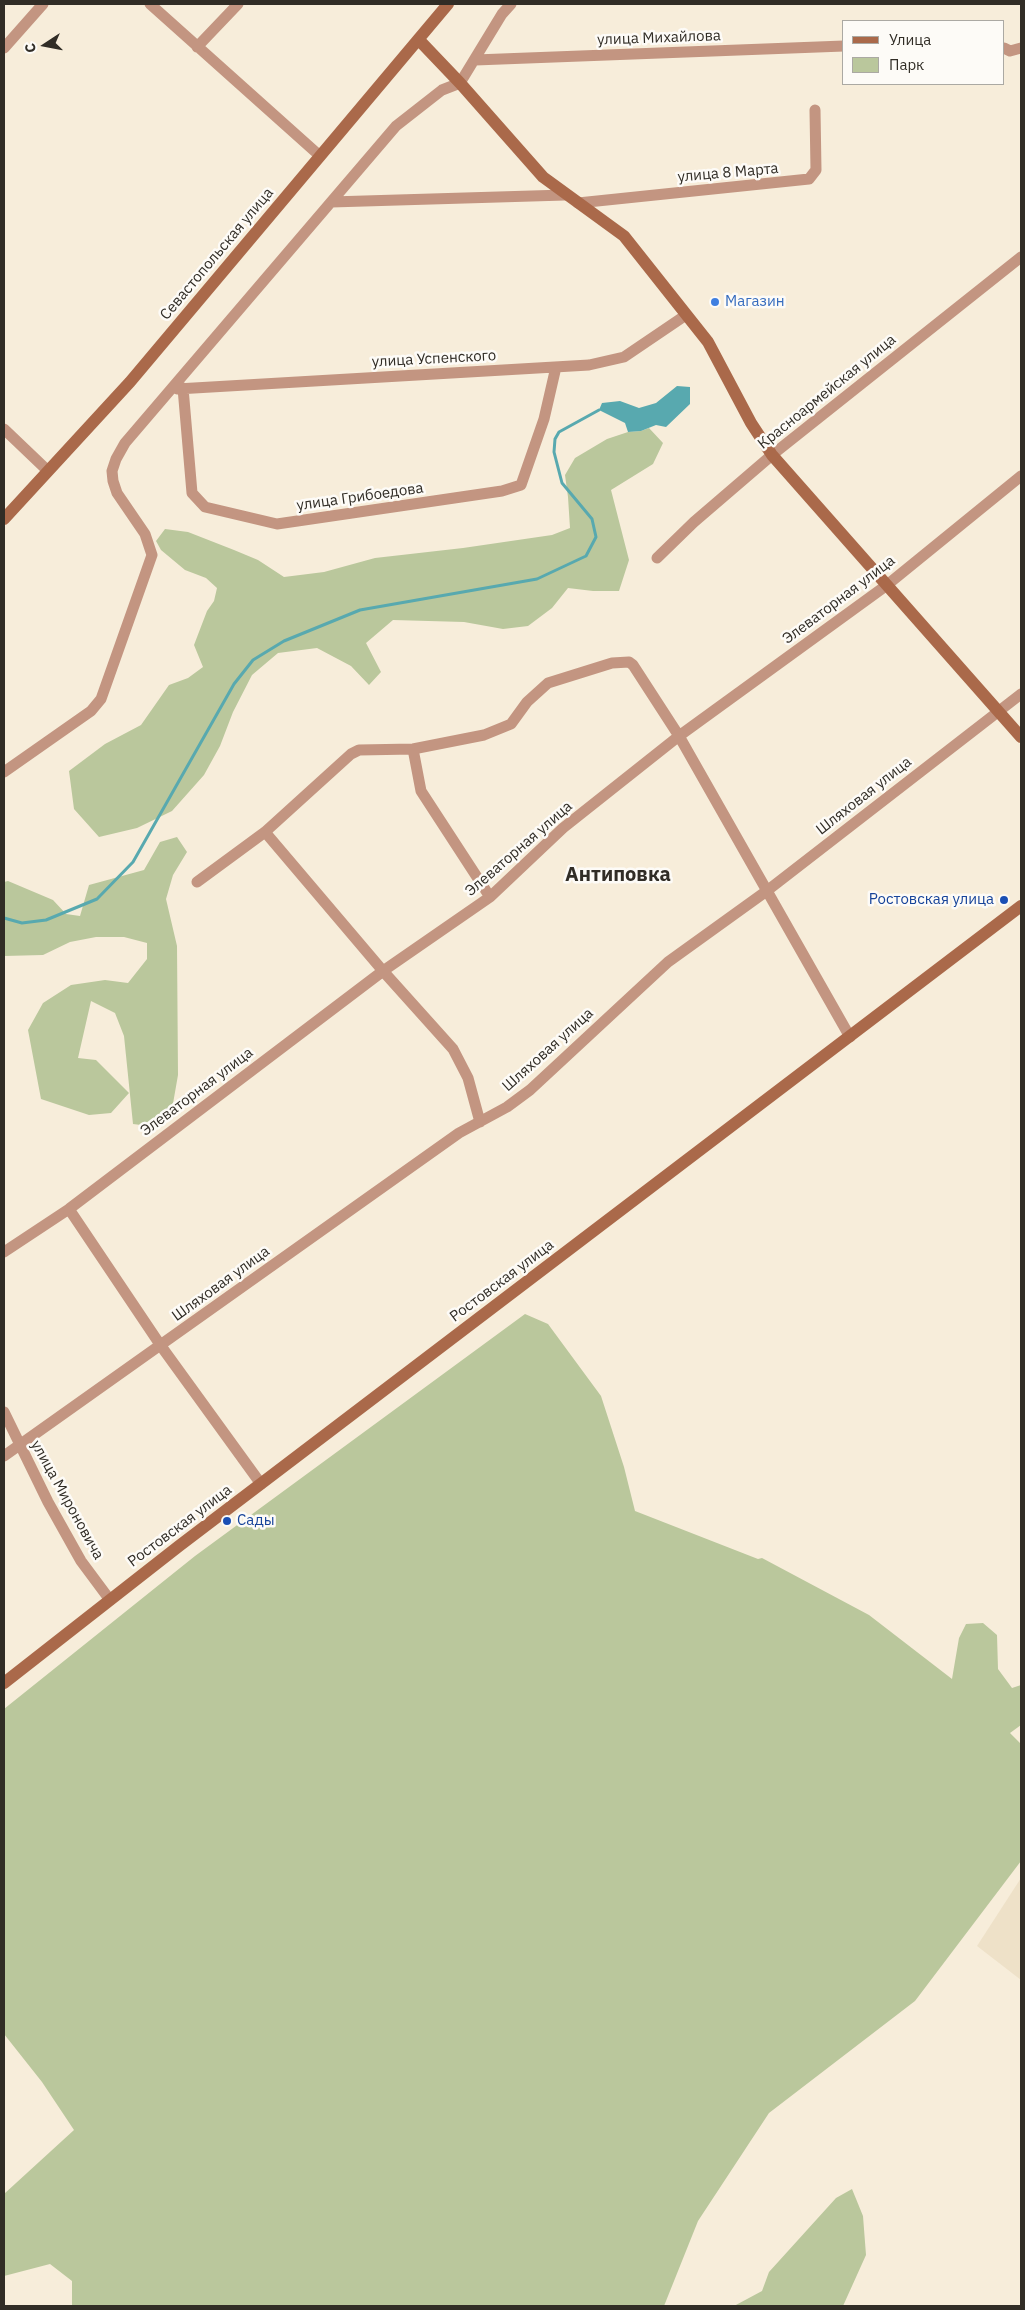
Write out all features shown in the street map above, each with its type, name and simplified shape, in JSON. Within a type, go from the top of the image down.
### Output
[{"type":"street","points":[[4,48],[43,4]]},
{"type":"street","points":[[150,4],[320,156]]},
{"type":"street","points":[[197,47],[238,4]]},
{"type":"street","name":"Севастопольская улица","points":[[4,519],[130,382],[448,4]]},
{"type":"street","points":[[4,772],[91,711],[101,699],[152,555],[145,534],[118,494],[112,471],[125,443],[396,126],[442,90],[460,83],[502,14],[511,4]]},
{"type":"street","points":[[419,40],[460,83],[543,177],[565,195],[578,202],[624,236],[708,342],[752,423],[772,455],[1021,737]]},
{"type":"street","name":"улица Михайлова","points":[[475,60],[842,46]]},
{"type":"street","points":[[1005,48],[1010,51],[1021,48]]},
{"type":"street","name":"улица 8 Марта","points":[[578,202],[809,179],[816,170],[815,110]]},
{"type":"street","points":[[331,202],[565,195]]},
{"type":"street","name":"Красноармейская улица","points":[[658,558],[694,522],[772,455],[1021,257]]},
{"type":"street","name":"улица Успенского","points":[[170,389],[589,365],[624,356],[686,314]]},
{"type":"street","name":"улица Грибоедова","points":[[183,388],[192,493],[205,508],[277,524],[502,491],[521,485],[544,419],[556,367]]},
{"type":"street","points":[[4,429],[48,471]]},
{"type":"street","name":"Элеваторная улица","points":[[4,1252],[69,1208],[382,970],[490,897],[563,828],[679,736],[887,585],[1021,476]]},
{"type":"street","points":[[197,882],[266,832],[352,754],[367,749],[412,749],[484,735],[511,724],[528,702],[548,683],[573,673],[621,661],[628,662],[633,666],[679,736],[850,1037]]},
{"type":"street","name":"Шляховая улица","points":[[4,1456],[458,1133],[507,1107],[530,1090],[668,962],[768,890],[1021,694]]},
{"type":"street","points":[[412,749],[421,791],[490,897]]},
{"type":"street","points":[[266,832],[382,970],[453,1049],[468,1078],[480,1122]]},
{"type":"street","name":"Ростовская улица","points":[[4,1683],[261,1484],[1021,906]]},
{"type":"street","points":[[69,1208],[161,1346],[261,1484]]},
{"type":"street","name":"улица Мироновича","points":[[4,1412],[19,1446],[82,1562],[110,1600]]},
{"type":"shaded area","points":[[1021,1878],[1021,1980],[977,1946]]},
{"type":"green space","points":[[649,428],[663,443],[653,464],[611,490],[629,560],[619,591],[593,591],[568,588],[552,608],[528,626],[503,629],[464,622],[393,620],[366,643],[381,672],[369,685],[351,666],[317,648],[278,653],[252,675],[233,712],[220,746],[204,775],[172,811],[137,828],[99,837],[74,809],[69,771],[105,744],[141,725],[169,685],[188,678],[203,667],[194,645],[207,611],[214,601],[217,588],[206,578],[185,570],[161,550],[156,541],[165,529],[188,532],[234,550],[258,560],[284,577],[324,572],[375,558],[552,535],[570,528],[565,475],[575,458],[607,439]]},
{"type":"green space","points":[[177,837],[187,852],[173,875],[166,899],[177,946],[178,1075],[171,1115],[149,1126],[133,1124],[124,1036],[115,1013],[91,1001],[78,1058],[96,1060],[129,1093],[111,1113],[89,1115],[41,1099],[28,1030],[43,1003],[71,985],[105,980],[128,983],[147,959],[147,943],[124,937],[96,937],[70,942],[43,955],[4,956],[4,882],[8,881],[53,900],[66,914],[80,916],[89,885],[144,870],[160,842]]},
{"type":"green space","points":[[525,1314],[548,1324],[601,1396],[624,1467],[635,1511],[758,1559],[762,1558],[869,1615],[952,1679],[959,1638],[966,1624],[983,1623],[997,1635],[998,1669],[1012,1688],[1021,1685],[1021,1725],[1010,1733],[1021,1744],[1021,1861],[915,2001],[769,2113],[698,2221],[664,2306],[72,2306],[72,2281],[50,2264],[4,2276],[4,2194],[74,2130],[42,2082],[4,2034],[4,1709],[195,1556]]},
{"type":"green space","points":[[852,2189],[863,2216],[866,2255],[843,2306],[734,2306],[762,2291],[769,2272],[836,2198]]},
{"type":"water","points":[[677,386],[690,387],[690,404],[666,427],[656,425],[641,431],[628,432],[625,423],[599,410],[602,403],[620,401],[639,408],[656,403]]},
{"type":"waterway","points":[[4,918],[22,923],[46,920],[97,899],[133,862],[234,684],[253,660],[284,641],[360,610],[537,579],[586,556],[596,537],[592,519],[562,483],[554,452],[555,439],[559,432],[599,410]]},
{"type":"place","name":"Магазин","points":[[715,302]]},
{"type":"place","name":"Ростовская улица","points":[[1004,900]]},
{"type":"place","name":"Сады","points":[[227,1521]]},
{"type":"district","name":"Антиповка","points":[[618,875]]}]
